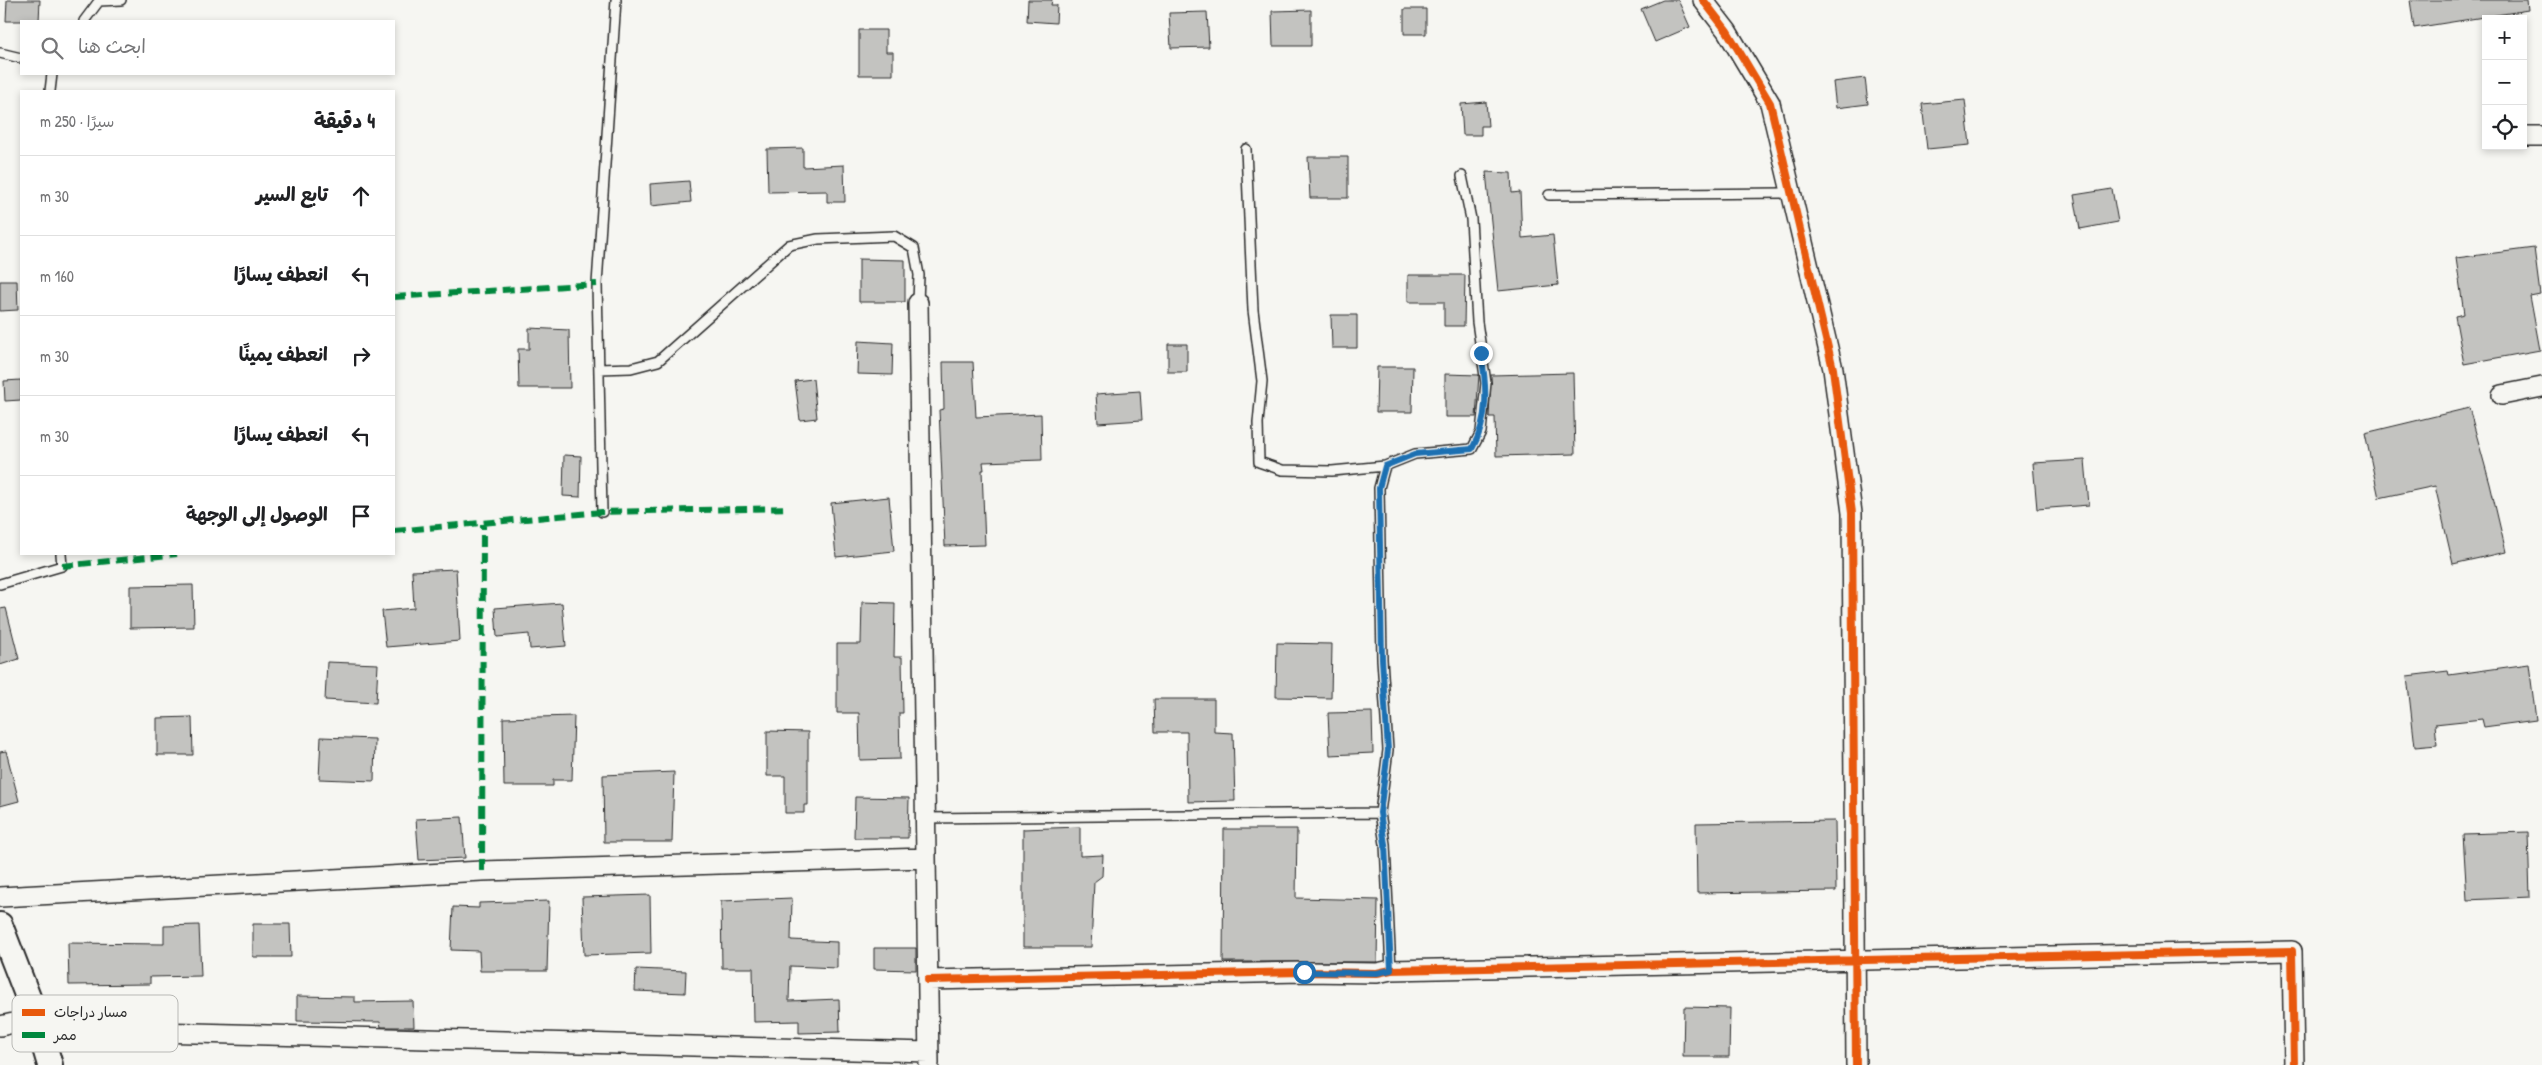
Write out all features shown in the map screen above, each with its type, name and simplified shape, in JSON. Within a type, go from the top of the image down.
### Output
[{"type":"street","points":[[1703,0],[1727,31],[1770,103],[1833,369],[1852,513],[1856,1065]]},
{"type":"street","points":[[2527,136],[2542,136]]},
{"type":"street","points":[[178,1029],[929,1059],[918,303]]},
{"type":"street","points":[[2502,395],[2542,387]]},
{"type":"street","points":[[0,897],[482,870],[926,858]]},
{"type":"street","points":[[0,925],[27,995]]},
{"type":"street","points":[[928,980],[1294,972],[1377,973],[1391,970],[2292,951],[2294,1065]]},
{"type":"street","points":[[46,1052],[50,1065]]},
{"type":"lane","points":[[85,20],[99,1],[121,0]]},
{"type":"lane","points":[[602,512],[597,284],[616,0]]},
{"type":"lane","points":[[0,53],[20,58]]},
{"type":"lane","points":[[50,90],[52,75]]},
{"type":"lane","points":[[1246,149],[1253,310],[1262,381],[1258,423],[1259,462],[1282,470],[1332,471],[1385,466],[1415,454],[1472,449],[1481,432],[1486,383],[1477,322],[1471,219],[1462,176]]},
{"type":"lane","points":[[1549,195],[1791,193]]},
{"type":"lane","points":[[599,369],[631,368],[658,361],[789,245],[818,239],[894,236],[914,248],[918,275],[918,303]]},
{"type":"lane","points":[[1385,466],[1379,488],[1382,659],[1388,750],[1380,813],[1385,844],[1391,970]]},
{"type":"lane","points":[[0,584],[62,566],[61,555]]},
{"type":"lane","points":[[925,818],[1380,813]]},
{"type":"building","points":[[7,0],[40,0],[39,20],[6,21]]},
{"type":"building","points":[[1028,0],[1052,0],[1051,5],[1057,5],[1056,23],[1027,21]]},
{"type":"building","points":[[1663,0],[1678,0],[1690,27],[1655,42],[1641,9]]},
{"type":"building","points":[[2410,0],[2527,0],[2528,10],[2496,15],[2482,15],[2482,17],[2414,28]]},
{"type":"building","points":[[1404,9],[1426,9],[1426,34],[1404,34]]},
{"type":"building","points":[[1311,10],[1311,46],[1273,46],[1272,11]]},
{"type":"building","points":[[1207,12],[1209,47],[1171,48],[1169,13]]},
{"type":"building","points":[[859,30],[886,30],[886,52],[893,52],[893,75],[859,75]]},
{"type":"building","points":[[1865,78],[1868,104],[1836,108],[1833,82]]},
{"type":"building","points":[[1965,100],[1970,145],[1927,149],[1922,104]]},
{"type":"building","points":[[1486,102],[1488,126],[1481,126],[1481,135],[1463,135],[1461,104]]},
{"type":"building","points":[[803,148],[803,167],[844,165],[845,202],[827,202],[827,191],[768,192],[767,149]]},
{"type":"building","points":[[1308,157],[1348,157],[1348,198],[1310,198]]},
{"type":"building","points":[[1486,172],[1511,173],[1512,193],[1520,192],[1522,238],[1553,235],[1558,285],[1498,291]]},
{"type":"building","points":[[689,181],[691,202],[651,206],[650,184]]},
{"type":"building","points":[[2112,189],[2118,222],[2080,229],[2074,195]]},
{"type":"building","points":[[2534,248],[2540,294],[2530,296],[2540,350],[2464,364],[2455,316],[2464,314],[2456,258]]},
{"type":"building","points":[[859,259],[905,260],[905,302],[859,302]]},
{"type":"building","points":[[1408,275],[1465,275],[1464,326],[1444,326],[1444,302],[1408,302]]},
{"type":"building","points":[[0,281],[17,281],[18,310],[0,311]]},
{"type":"building","points":[[1331,315],[1357,315],[1357,348],[1332,348]]},
{"type":"building","points":[[529,328],[569,330],[570,388],[519,388],[518,349],[529,349]]},
{"type":"building","points":[[858,341],[893,343],[892,375],[857,374]]},
{"type":"building","points":[[1168,344],[1187,344],[1187,372],[1168,372]]},
{"type":"building","points":[[943,362],[973,362],[976,417],[1041,414],[1042,460],[983,462],[985,545],[945,546],[939,410],[944,409]]},
{"type":"building","points":[[1377,367],[1413,367],[1412,412],[1376,412]]},
{"type":"building","points":[[1573,373],[1575,454],[1496,456],[1495,417],[1489,417],[1491,375]]},
{"type":"building","points":[[1445,374],[1479,375],[1476,417],[1445,417]]},
{"type":"building","points":[[813,379],[817,418],[800,420],[795,381]]},
{"type":"building","points":[[20,380],[20,400],[5,401],[4,381]]},
{"type":"building","points":[[1140,391],[1142,420],[1098,423],[1096,394]]},
{"type":"building","points":[[2469,408],[2506,552],[2453,564],[2435,486],[2379,498],[2365,433]]},
{"type":"building","points":[[564,455],[581,456],[580,497],[563,496]]},
{"type":"building","points":[[2085,460],[2089,505],[2037,509],[2033,463]]},
{"type":"building","points":[[889,497],[894,551],[836,557],[831,503]]},
{"type":"building","points":[[456,569],[460,641],[386,647],[382,611],[414,608],[412,571]]},
{"type":"building","points":[[193,585],[194,627],[130,628],[130,586]]},
{"type":"building","points":[[862,602],[895,603],[894,657],[902,657],[903,713],[899,713],[900,759],[860,760],[859,713],[837,713],[837,644],[861,644]]},
{"type":"building","points":[[562,603],[566,646],[530,649],[529,634],[497,637],[495,608]]},
{"type":"building","points":[[6,608],[19,659],[0,665],[0,609]]},
{"type":"building","points":[[1277,643],[1332,644],[1331,698],[1276,697]]},
{"type":"building","points":[[327,662],[378,664],[376,703],[325,700]]},
{"type":"building","points":[[2529,664],[2536,720],[2484,727],[2482,719],[2435,724],[2437,745],[2415,747],[2407,676],[2448,671],[2449,675]]},
{"type":"building","points":[[1154,699],[1214,699],[1214,732],[1233,733],[1235,801],[1188,802],[1187,732],[1155,732]]},
{"type":"building","points":[[1372,712],[1373,753],[1330,755],[1328,713]]},
{"type":"building","points":[[574,716],[572,780],[553,780],[553,786],[504,786],[503,718]]},
{"type":"building","points":[[192,717],[193,755],[157,755],[157,718]]},
{"type":"building","points":[[767,731],[808,732],[808,805],[804,805],[804,813],[785,813],[785,776],[767,776]]},
{"type":"building","points":[[321,737],[375,739],[374,781],[319,779]]},
{"type":"building","points":[[6,751],[19,801],[0,806],[0,752]]},
{"type":"building","points":[[674,772],[672,842],[604,842],[603,775]]},
{"type":"building","points":[[855,797],[909,798],[908,838],[854,838]]},
{"type":"building","points":[[462,817],[465,858],[419,860],[416,819]]},
{"type":"building","points":[[1835,821],[1836,891],[1697,893],[1696,823]]},
{"type":"building","points":[[1080,827],[1080,856],[1103,855],[1102,876],[1094,882],[1091,947],[1023,947],[1023,829]]},
{"type":"building","points":[[1224,829],[1297,829],[1296,898],[1378,900],[1377,962],[1223,962]]},
{"type":"building","points":[[2528,832],[2530,897],[2467,900],[2463,834]]},
{"type":"building","points":[[650,895],[651,953],[584,955],[582,897]]},
{"type":"building","points":[[792,898],[791,940],[837,942],[837,968],[790,966],[789,1001],[839,999],[840,1032],[799,1033],[799,1021],[754,1022],[753,968],[722,968],[721,901]]},
{"type":"building","points":[[549,901],[547,971],[480,971],[479,951],[451,950],[453,907],[479,908],[479,903]]},
{"type":"building","points":[[253,924],[290,924],[291,957],[253,957]]},
{"type":"building","points":[[199,925],[201,976],[150,977],[150,984],[69,985],[68,943],[164,944],[164,926]]},
{"type":"building","points":[[874,948],[916,948],[916,970],[874,969]]},
{"type":"building","points":[[636,969],[686,971],[685,993],[635,991]]},
{"type":"building","points":[[297,996],[355,997],[355,1002],[413,1001],[414,1027],[381,1027],[380,1022],[297,1021]]},
{"type":"building","points":[[1684,1007],[1730,1008],[1729,1057],[1683,1057]]},
{"type":"marked path","points":[[395,297],[597,284]]},
{"type":"marked path","points":[[395,531],[602,512],[789,508]]},
{"type":"marked path","points":[[482,871],[483,524]]},
{"type":"marked path","points":[[62,566],[167,555]]},
{"type":"cycle path","points":[[1703,0],[1727,31],[1770,103],[1833,369],[1852,513],[1856,1065]]},
{"type":"cycle path","points":[[928,980],[1304,972],[1377,973],[1391,970],[2292,951],[2294,1065]]},
{"type":"route","points":[[1304,972],[1377,973],[1391,970],[1385,844],[1380,813],[1388,750],[1382,659],[1379,488],[1385,466],[1415,454],[1472,449],[1481,432],[1486,383],[1481,353]]}]
